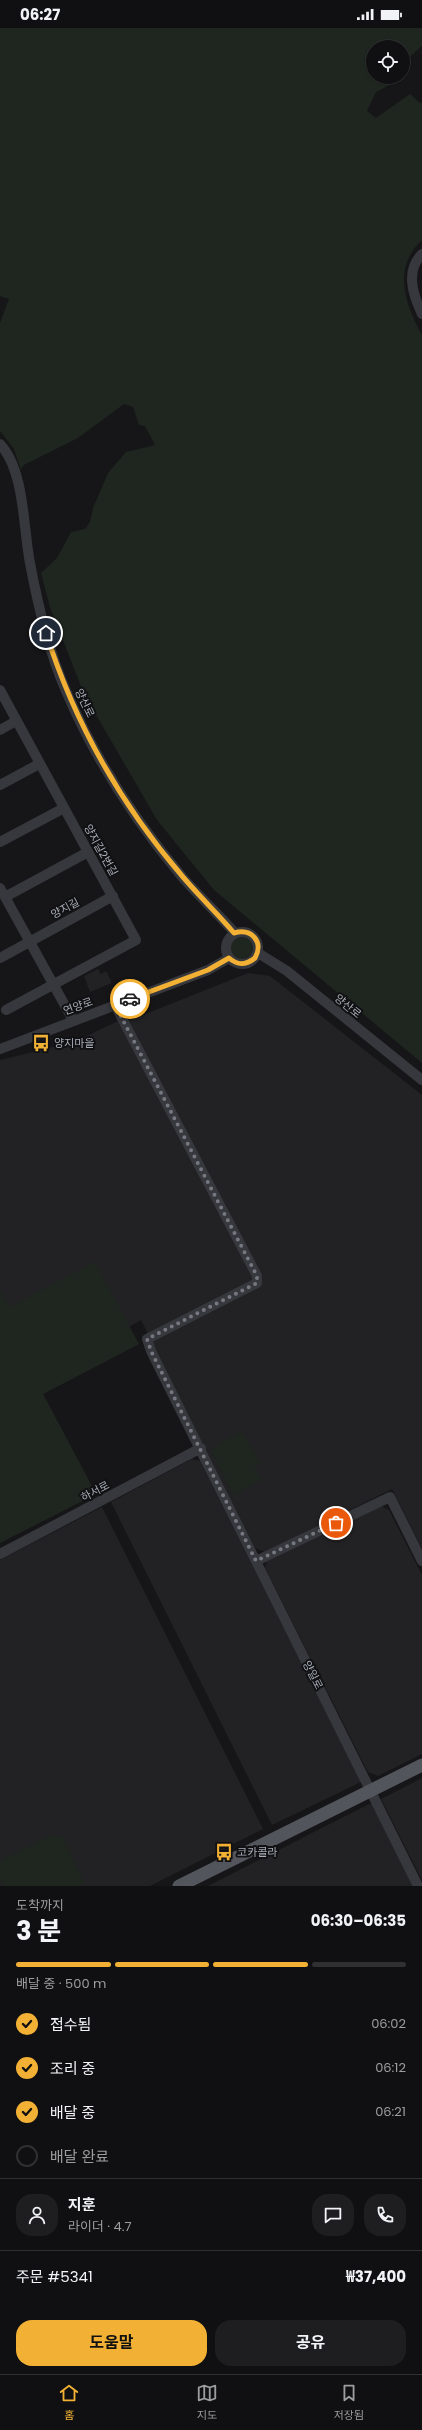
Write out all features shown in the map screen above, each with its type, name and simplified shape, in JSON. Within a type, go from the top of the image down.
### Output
[{"type":"main road","points":[[179,1886],[422,1765]]},
{"type":"street","points":[[422,254],[418,258],[412,277],[413,295],[422,314]]},
{"type":"street","name":"양산로","points":[[0,444],[15,469],[30,561],[46,633],[66,690],[79,718],[99,759],[140,823],[183,878],[234,933]]},
{"type":"street","name":"양지길2번길","points":[[0,690],[136,940],[52,984]]},
{"type":"street","points":[[0,730],[16,721]]},
{"type":"street","points":[[0,785],[39,764]]},
{"type":"street","points":[[0,842],[64,808]]},
{"type":"street","points":[[5,897],[88,852]]},
{"type":"street","points":[[0,888],[73,1020]]},
{"type":"street","name":"양지길","points":[[0,958],[113,896]]},
{"type":"street","points":[[245,931],[254,936],[259,945],[258,953],[255,958],[246,964],[240,964],[229,958],[226,944],[234,933],[245,931]]},
{"type":"street","name":"양산로","points":[[258,953],[287,971],[422,1080]]},
{"type":"street","name":"연양로","points":[[0,1049],[208,970],[229,958]]},
{"type":"street","points":[[6,1010],[52,984]]},
{"type":"street","name":"양일로","points":[[115,1005],[257,1276],[257,1283],[147,1339],[151,1351],[201,1448],[418,1886]]},
{"type":"street","name":"하서로","points":[[0,1554],[201,1448]]},
{"type":"street","points":[[256,1561],[390,1497],[422,1561]]},
{"type":"shaded area","points":[[0,28],[422,28],[422,46],[410,57],[410,40],[366,40],[366,84],[392,84],[376,92],[367,111],[376,118],[410,94],[422,103],[422,240],[413,251],[407,262],[404,274],[404,286],[411,311],[422,335],[422,1063],[214,890],[157,820],[84,694],[50,607],[41,573],[57,558],[71,532],[85,529],[90,522],[93,508],[108,473],[126,452],[155,445],[145,426],[139,425],[133,407],[124,404],[78,438],[24,465],[21,470],[14,449],[0,431],[0,323],[9,299],[0,296]]},
{"type":"shaded area","points":[[241,935],[246,936],[252,942],[252,952],[246,958],[241,959],[236,958],[230,952],[229,947],[230,942],[236,936]]},
{"type":"shaded area","points":[[98,969],[101,974],[106,971],[112,983],[90,992],[84,976]]},
{"type":"shaded area","points":[[248,973],[270,976],[422,1095],[422,1549],[392,1489],[265,1552],[255,1548],[141,1320],[129,1327],[139,1344],[43,1394],[96,1494],[0,1543],[0,1060],[74,1042],[118,1021],[128,1021]]},
{"type":"shaded area","points":[[95,1262],[139,1344],[43,1394],[96,1494],[0,1543],[0,1290],[9,1307]]},
{"type":"shaded area","points":[[242,1431],[260,1463],[254,1466],[261,1480],[234,1495],[211,1451],[222,1442]]},
{"type":"shaded area","points":[[192,1459],[200,1461],[361,1782],[272,1825],[111,1502]]},
{"type":"shaded area","points":[[381,1506],[389,1510],[422,1575],[422,1754],[378,1776],[368,1772],[265,1568],[267,1560]]},
{"type":"shaded area","points":[[102,1507],[263,1829],[150,1886],[0,1886],[0,1560]]},
{"type":"shaded area","points":[[422,1778],[422,1880],[381,1799]]},
{"type":"shaded area","points":[[369,1804],[372,1804],[413,1886],[208,1886]]},
{"type":"shaded area","points":[[52,1835],[63,1837],[84,1883],[78,1886],[4,1886],[0,1878],[0,1861]]},
{"type":"way so far","points":[[130,999],[115,1005],[257,1276],[257,1283],[147,1339],[151,1351],[201,1448],[256,1561],[336,1523]]},
{"type":"place","name":"양지마을","points":[[41,1043]]},
{"type":"place","name":"코카콜라","points":[[224,1852]]},
{"type":"route","points":[[46,633],[66,690],[99,759],[116,788],[140,823],[183,878],[234,933],[245,931],[255,937],[259,945],[258,953],[251,962],[240,964],[229,958],[208,970],[130,999]]}]
